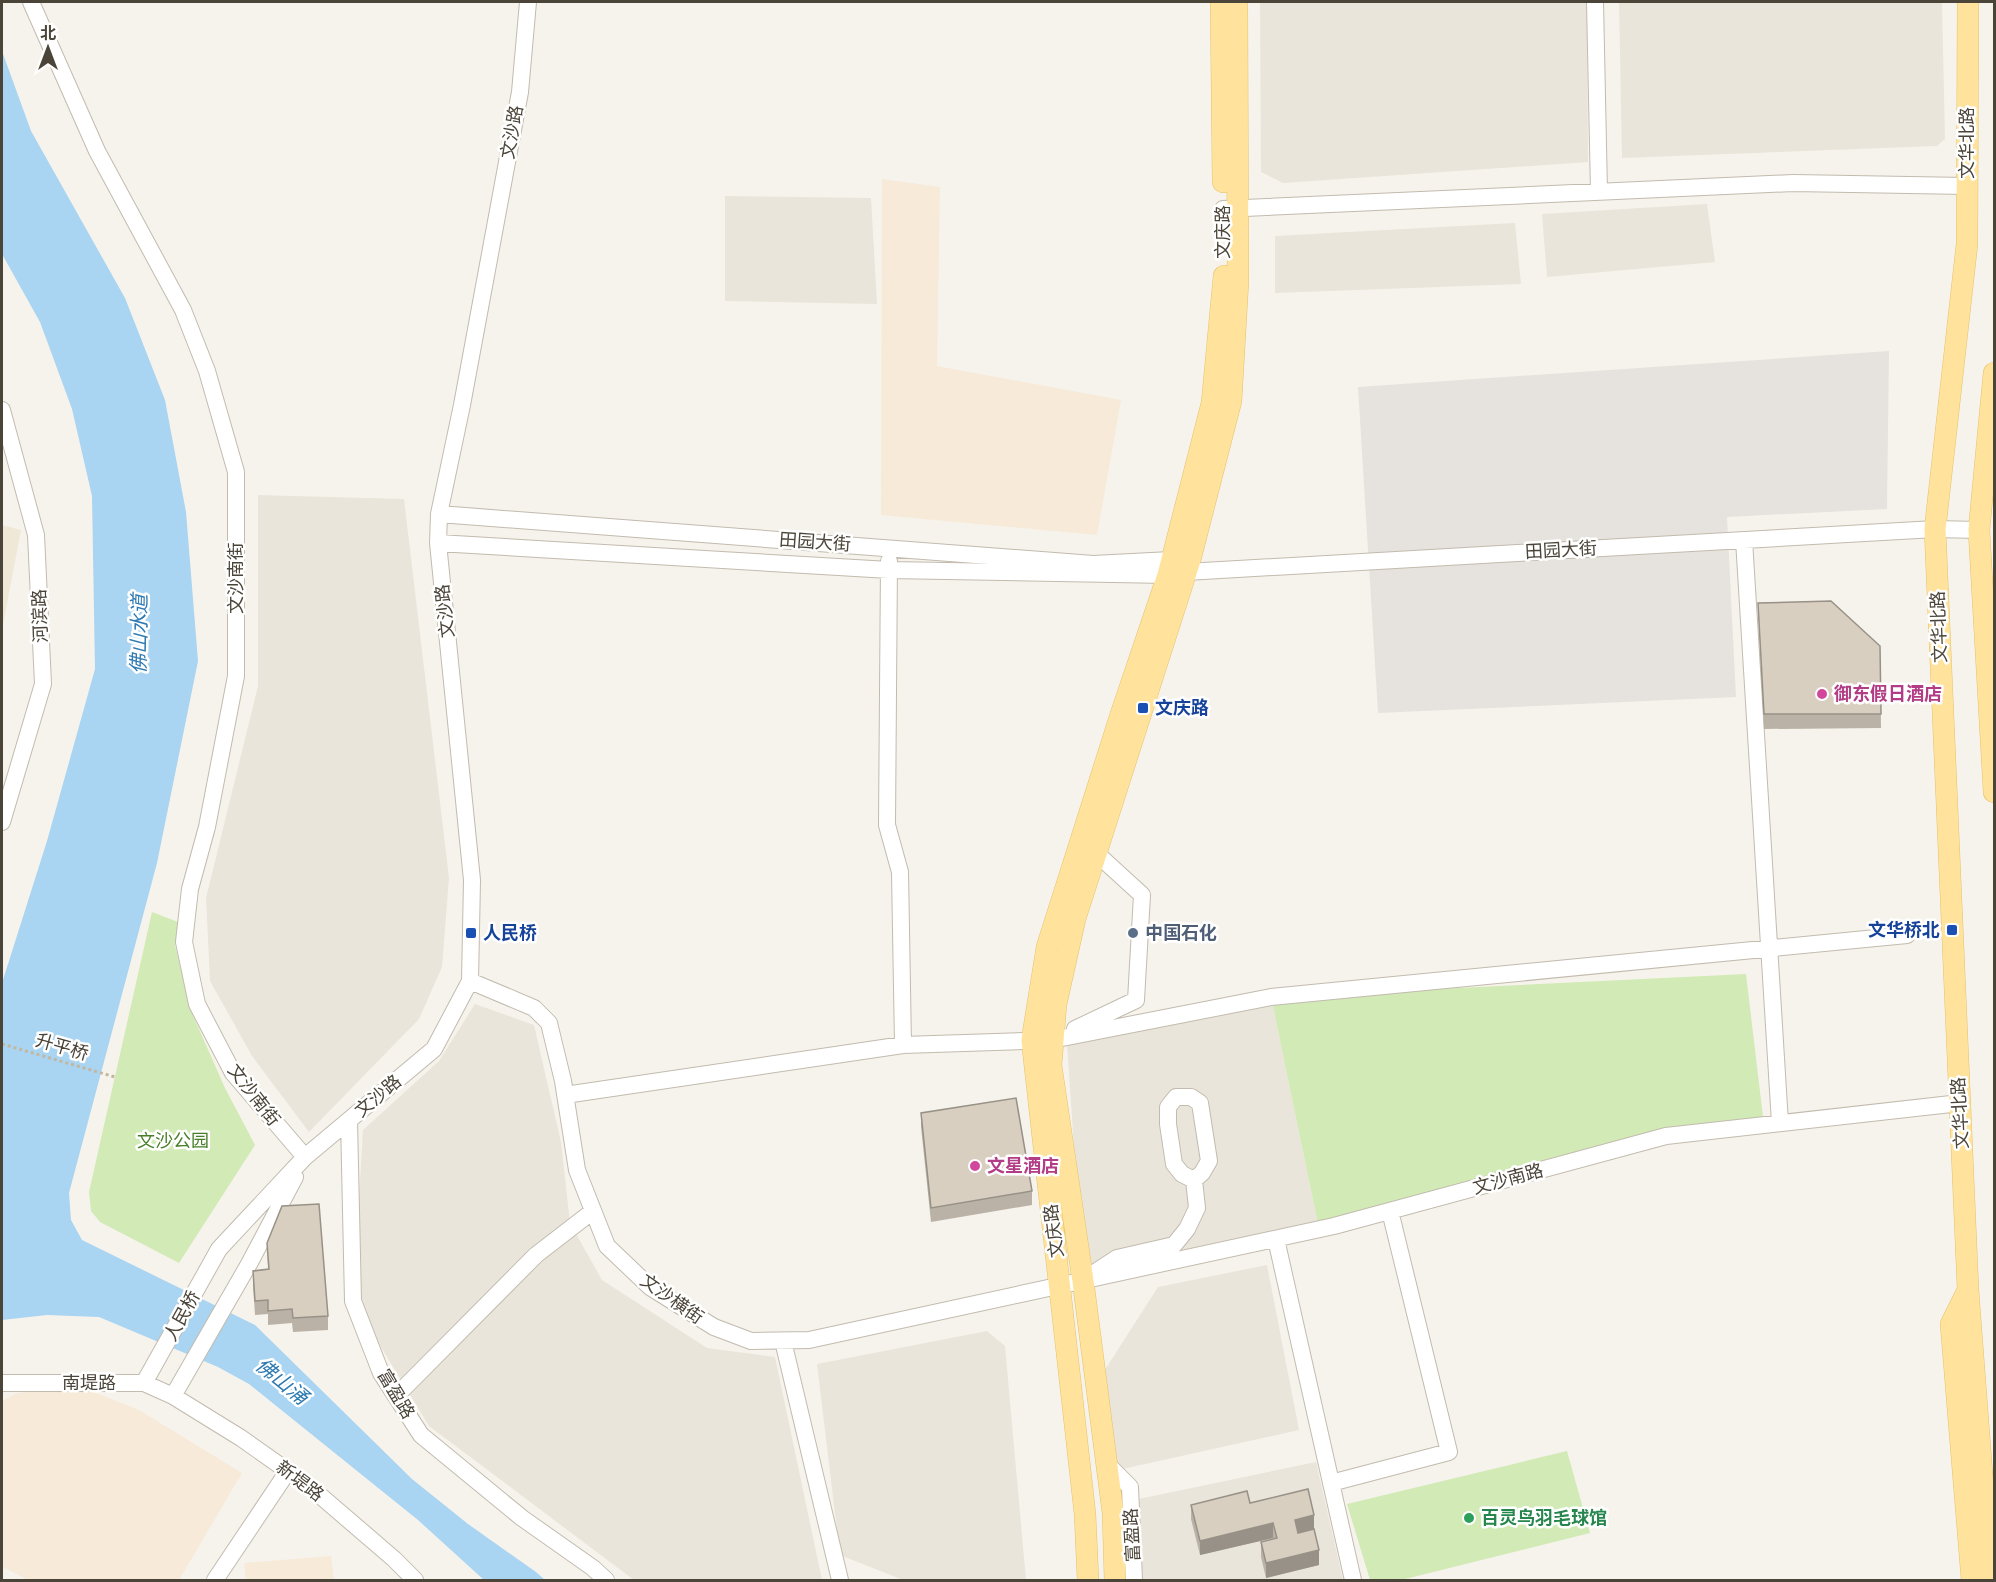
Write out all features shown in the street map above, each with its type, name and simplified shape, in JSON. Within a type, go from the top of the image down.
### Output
[{"type":"main road","name":"文庆路","points":[[1221,2],[1230,209]]},
{"type":"main road","name":"文庆路","points":[[1115,1581],[1113,1513],[1083,1281],[1051,1065],[1042,1040],[1056,1004],[1075,919],[1096,853],[1175,569],[1212,403],[1230,209],[1237,2]]},
{"type":"main road","name":"文华北路","points":[[1968,2],[1967,244],[1935,529],[1968,1290],[1990,1581]]},
{"type":"main road","points":[[1995,373],[1979,530],[1995,792]]},
{"type":"main road","name":"文庆路","points":[[1088,1581],[1085,1514],[1060,1286],[1042,1040],[1047,947],[1121,714],[1175,569]]},
{"type":"main road","points":[[1968,1290],[1951,1324],[1972,1581]]},
{"type":"street","name":"文沙南街","points":[[31,2],[97,151],[183,310],[207,371],[236,472],[236,676],[207,827],[190,889],[184,942],[197,1004],[233,1073],[305,1157]]},
{"type":"street","name":"文沙路","points":[[219,1249],[305,1157],[434,1049],[470,981],[472,880],[438,543],[440,514],[520,92],[528,2]]},
{"type":"street","points":[[1594,2],[1599,192]]},
{"type":"street","points":[[1230,209],[1793,183],[1967,186]]},
{"type":"street","name":"河滨路","points":[[2,410],[36,535],[43,684],[2,822]]},
{"type":"street","name":"田园大街","points":[[440,514],[1175,569]]},
{"type":"street","name":"田园大街","points":[[438,543],[889,570],[1175,569],[1935,529],[1979,530]]},
{"type":"street","points":[[1744,540],[1780,1123]]},
{"type":"street","points":[[889,548],[887,825],[900,872],[903,1045]]},
{"type":"street","points":[[1042,1040],[1136,1000],[1142,895],[1096,853]]},
{"type":"street","points":[[565,1095],[903,1045],[1042,1040],[1271,997],[1907,935]]},
{"type":"street","name":"文沙横街","points":[[470,981],[534,1008],[549,1023],[565,1095],[577,1170],[607,1246],[650,1287],[714,1327],[751,1341],[809,1340],[1060,1286]]},
{"type":"street","name":"文沙南路","points":[[1060,1286],[1276,1239],[1390,1211],[1666,1136],[1960,1103]]},
{"type":"street","name":"富盈路","points":[[349,1120],[353,1301],[381,1373],[421,1435],[522,1518],[593,1568],[606,1581]]},
{"type":"street","name":"文沙路","points":[[249,1264],[305,1157]]},
{"type":"street","points":[[1083,1281],[1117,1258],[1174,1245],[1187,1229],[1197,1208],[1194,1180]]},
{"type":"street","points":[[396,1396],[536,1255],[593,1211]]},
{"type":"street","points":[[1331,1483],[1449,1452],[1390,1211]]},
{"type":"street","points":[[1276,1239],[1353,1581]]},
{"type":"street","name":"人民桥","points":[[144,1383],[219,1249]]},
{"type":"street","name":"人民桥","points":[[173,1396],[249,1264]]},
{"type":"street","points":[[783,1341],[840,1581]]},
{"type":"street","name":"南堤路","points":[[2,1383],[144,1383],[173,1396]]},
{"type":"street","name":"新堤路","points":[[173,1396],[241,1438],[309,1485],[415,1581]]},
{"type":"street","name":"富盈路","points":[[1106,1463],[1130,1487],[1134,1581]]},
{"type":"street","points":[[215,1581],[288,1471]]},
{"type":"path","name":"升平桥","points":[[2,1044],[115,1077]]},
{"type":"shaded area","points":[[1260,2],[1587,2],[1588,162],[1283,183],[1261,172]]},
{"type":"shaded area","points":[[1619,2],[1942,2],[1945,139],[1937,146],[1622,158]]},
{"type":"shaded area","points":[[882,179],[940,187],[937,366],[1121,400],[1097,535],[881,515]]},
{"type":"shaded area","points":[[725,196],[871,198],[877,304],[725,301]]},
{"type":"shaded area","points":[[1707,204],[1715,262],[1547,277],[1542,214]]},
{"type":"shaded area","points":[[1515,223],[1521,284],[1275,293],[1275,236]]},
{"type":"shaded area","points":[[1889,351],[1887,509],[1727,517],[1736,697],[1378,713],[1358,387]]},
{"type":"shaded area","points":[[258,495],[404,499],[449,878],[442,967],[419,1019],[309,1132],[252,1056],[210,981],[206,898],[258,686]]},
{"type":"shaded area","points":[[2,525],[21,530],[2,630]]},
{"type":"shaded area","points":[[1271,997],[1319,1229],[1083,1281],[1067,1044]]},
{"type":"shaded area","points":[[475,1004],[534,1025],[561,1142],[570,1223],[602,1280],[707,1348],[775,1357],[822,1580],[634,1580],[429,1426],[353,1301],[363,1130],[439,1061]]},
{"type":"shaded area","points":[[1267,1265],[1299,1430],[1118,1470],[1101,1376],[1158,1287]]},
{"type":"shaded area","points":[[987,1331],[1005,1346],[1026,1580],[903,1580],[840,1555],[817,1364]]},
{"type":"shaded area","points":[[81,1387],[139,1410],[242,1473],[179,1580],[28,1580],[5,1568],[2,1569],[2,1401],[17,1393]]},
{"type":"shaded area","points":[[1316,1462],[1343,1580],[1133,1580],[1129,1501]]},
{"type":"shaded area","points":[[331,1556],[334,1580],[246,1580],[244,1563]]},
{"type":"green space","name":"文沙公园","points":[[152,912],[178,922],[175,945],[191,1011],[225,1088],[255,1145],[179,1263],[100,1222],[91,1211],[89,1192]]},
{"type":"green space","points":[[1746,974],[1764,1125],[1666,1136],[1319,1229],[1271,997]]},
{"type":"green space","name":"百灵鸟羽毛球馆","points":[[1567,1451],[1590,1533],[1401,1580],[1370,1580],[1347,1504]]},
{"type":"water","points":[[2,51],[31,131],[125,298],[165,400],[186,512],[198,661],[157,863],[69,1193],[71,1220],[82,1240],[255,1325],[412,1479],[468,1524],[545,1580],[484,1580],[418,1520],[249,1384],[218,1367],[99,1317],[47,1315],[2,1320],[2,983],[47,841],[95,669],[92,496],[72,409],[40,322],[2,254]]},
{"type":"building","name":"御东假日酒店","points":[[1831,601],[1880,646],[1881,714],[1764,714],[1758,603]]},
{"type":"building","name":"文星酒店","points":[[1016,1098],[1032,1191],[931,1208],[921,1113]]},
{"type":"building","points":[[319,1204],[328,1316],[293,1318],[292,1309],[268,1311],[268,1300],[255,1301],[253,1271],[269,1269],[267,1243],[282,1206]]},
{"type":"building","points":[[1308,1489],[1314,1515],[1295,1520],[1298,1533],[1314,1529],[1319,1550],[1266,1563],[1261,1542],[1277,1538],[1273,1523],[1200,1541],[1191,1505],[1247,1491],[1250,1503]]},
{"type":"place","name":"御东假日酒店","points":[[1822,694]]},
{"type":"place","name":"文庆路","points":[[1143,708]]},
{"type":"place","name":"文华桥北","points":[[1952,930]]},
{"type":"place","name":"人民桥","points":[[471,933]]},
{"type":"place","name":"中国石化","points":[[1133,933]]},
{"type":"place","name":"文星酒店","points":[[975,1166]]},
{"type":"place","name":"百灵鸟羽毛球馆","points":[[1469,1518]]},
{"type":"water label","name":"佛山水道","points":[[139,634]]},
{"type":"water label","name":"佛山涌","points":[[282,1381]]}]
